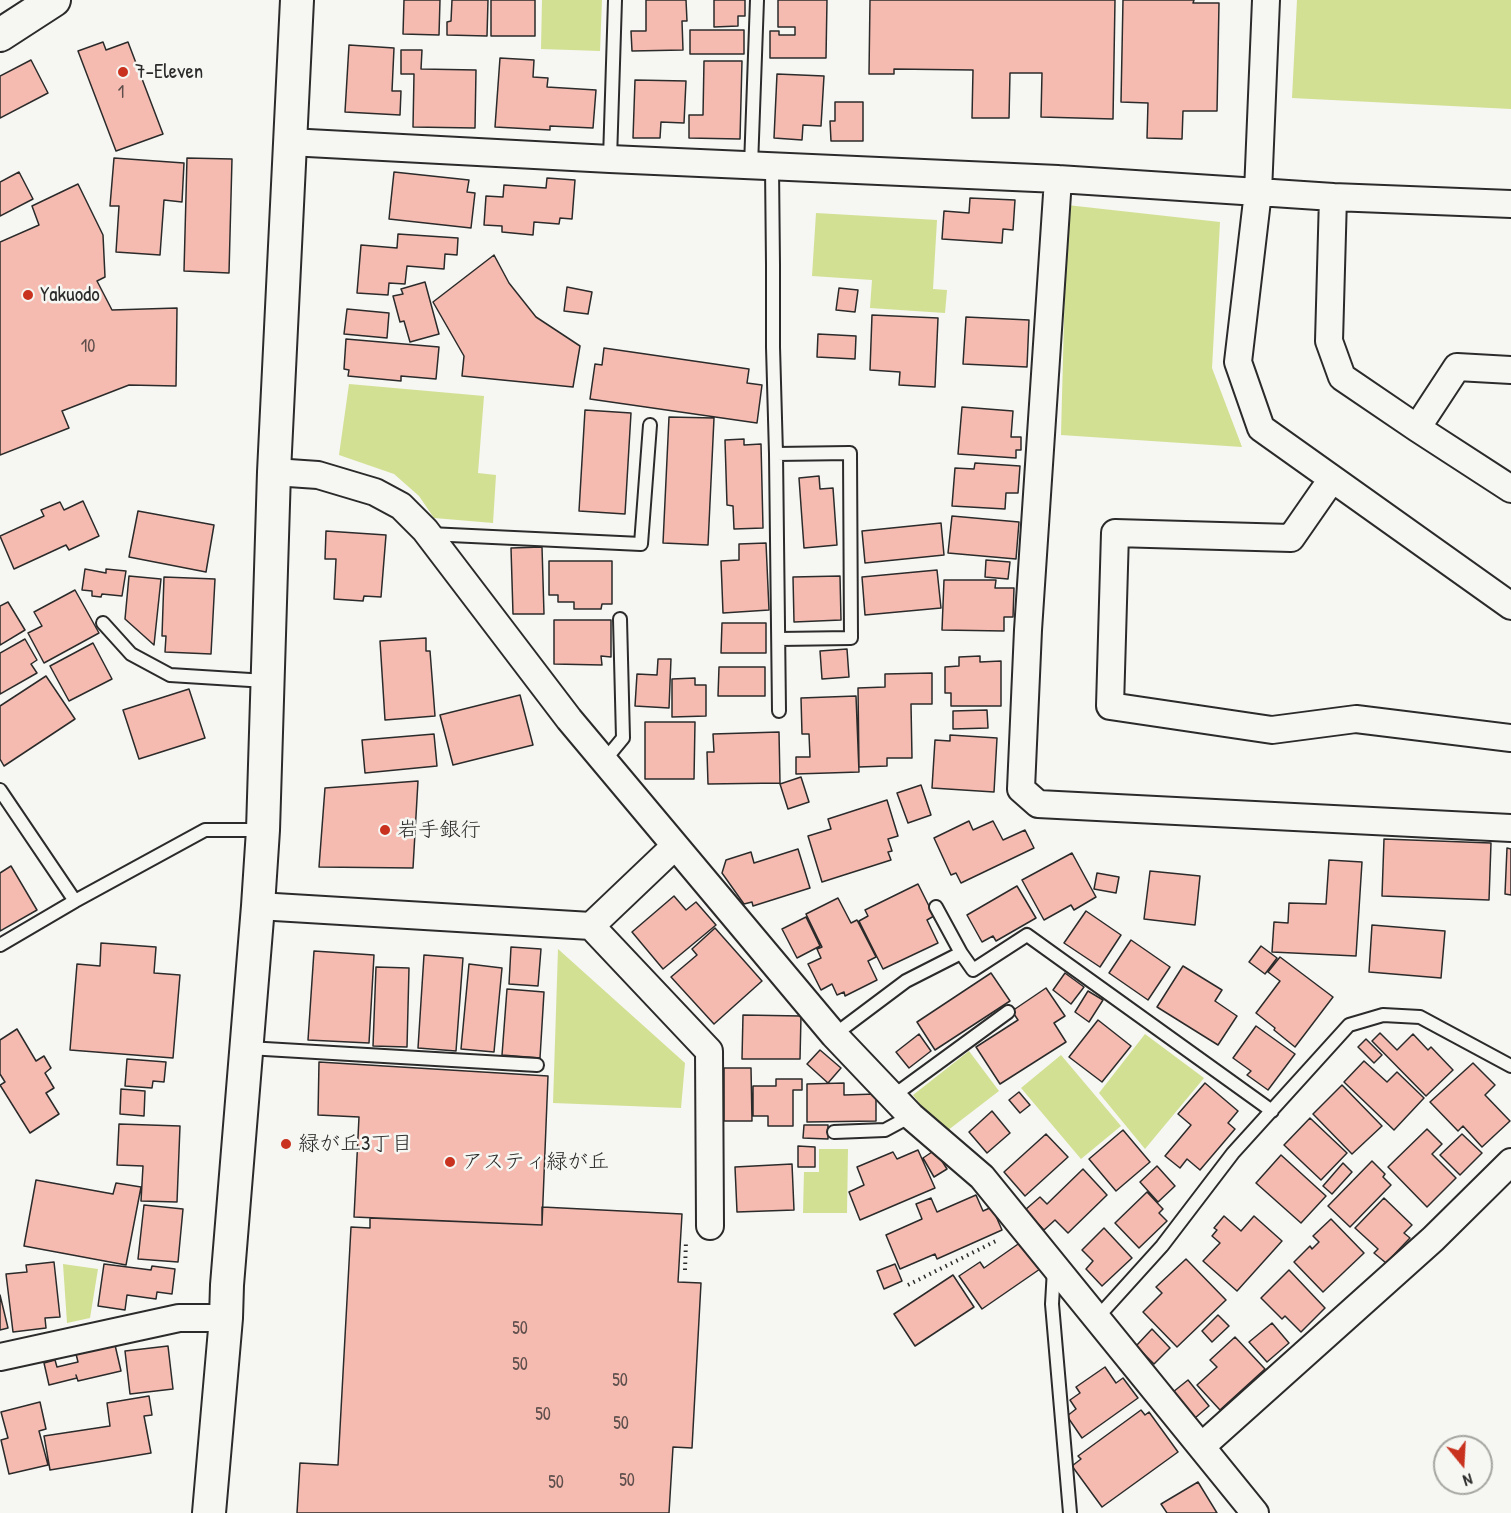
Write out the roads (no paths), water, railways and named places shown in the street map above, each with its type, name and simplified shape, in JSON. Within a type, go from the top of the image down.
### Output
[{"type":"street","points":[[0,35],[54,0]]},
{"type":"street","points":[[209,1513],[263,830],[274,472],[297,0]]},
{"type":"street","points":[[1266,0],[1258,192],[1238,362],[1261,428],[1511,606]]},
{"type":"street","points":[[289,142],[1058,179],[1258,192],[1511,204]]},
{"type":"street","points":[[1058,179],[1028,630],[1021,789],[1038,804],[1511,828]]},
{"type":"street","points":[[1333,196],[1329,341],[1342,376],[1511,489]]},
{"type":"street","points":[[1417,428],[1457,367],[1511,370]]},
{"type":"street","points":[[274,472],[318,476],[375,492],[402,506],[427,534],[569,719],[834,1035],[911,1116],[982,1177],[1255,1513]]},
{"type":"street","points":[[1332,479],[1291,538],[1114,533],[1110,706],[1272,730],[1356,719],[1511,738]]},
{"type":"street","points":[[591,926],[675,846]]},
{"type":"street","points":[[258,906],[591,926],[709,1051],[710,1226]]},
{"type":"street","points":[[1202,1446],[1433,1239],[1511,1162]]},
{"type":"street","points":[[0,1357],[179,1318],[226,1318]]},
{"type":"lane","points":[[610,159],[615,0]]},
{"type":"lane","points":[[757,0],[761,166],[773,265],[779,711]]},
{"type":"lane","points":[[427,534],[641,544],[650,425]]},
{"type":"lane","points":[[776,454],[849,453],[851,638],[779,639]]},
{"type":"lane","points":[[604,761],[623,738],[620,619]]},
{"type":"lane","points":[[103,623],[131,654],[170,675],[267,681]]},
{"type":"lane","points":[[0,790],[75,901]]},
{"type":"lane","points":[[0,945],[205,830],[263,830]]},
{"type":"lane","points":[[936,907],[973,970],[1028,935],[1272,1111]]},
{"type":"lane","points":[[834,1035],[906,981],[962,953]]},
{"type":"lane","points":[[893,1096],[1008,1012]]},
{"type":"lane","points":[[1096,1319],[1162,1246],[1233,1153],[1349,1025],[1383,1015],[1420,1017],[1511,1066]]},
{"type":"lane","points":[[246,1048],[537,1065]]},
{"type":"lane","points":[[834,1132],[885,1130],[911,1116]]},
{"type":"lane","points":[[1055,1265],[1052,1304],[1071,1513]]},
{"type":"place","name":"7-Eleven","points":[[123,72]]},
{"type":"place","name":"Yakuodo","points":[[28,295]]},
{"type":"place","name":"岩手銀行","points":[[385,830]]},
{"type":"place","name":"緑が丘3丁目","points":[[286,1144]]},
{"type":"place","name":"アスティ緑が丘","points":[[450,1162]]}]
